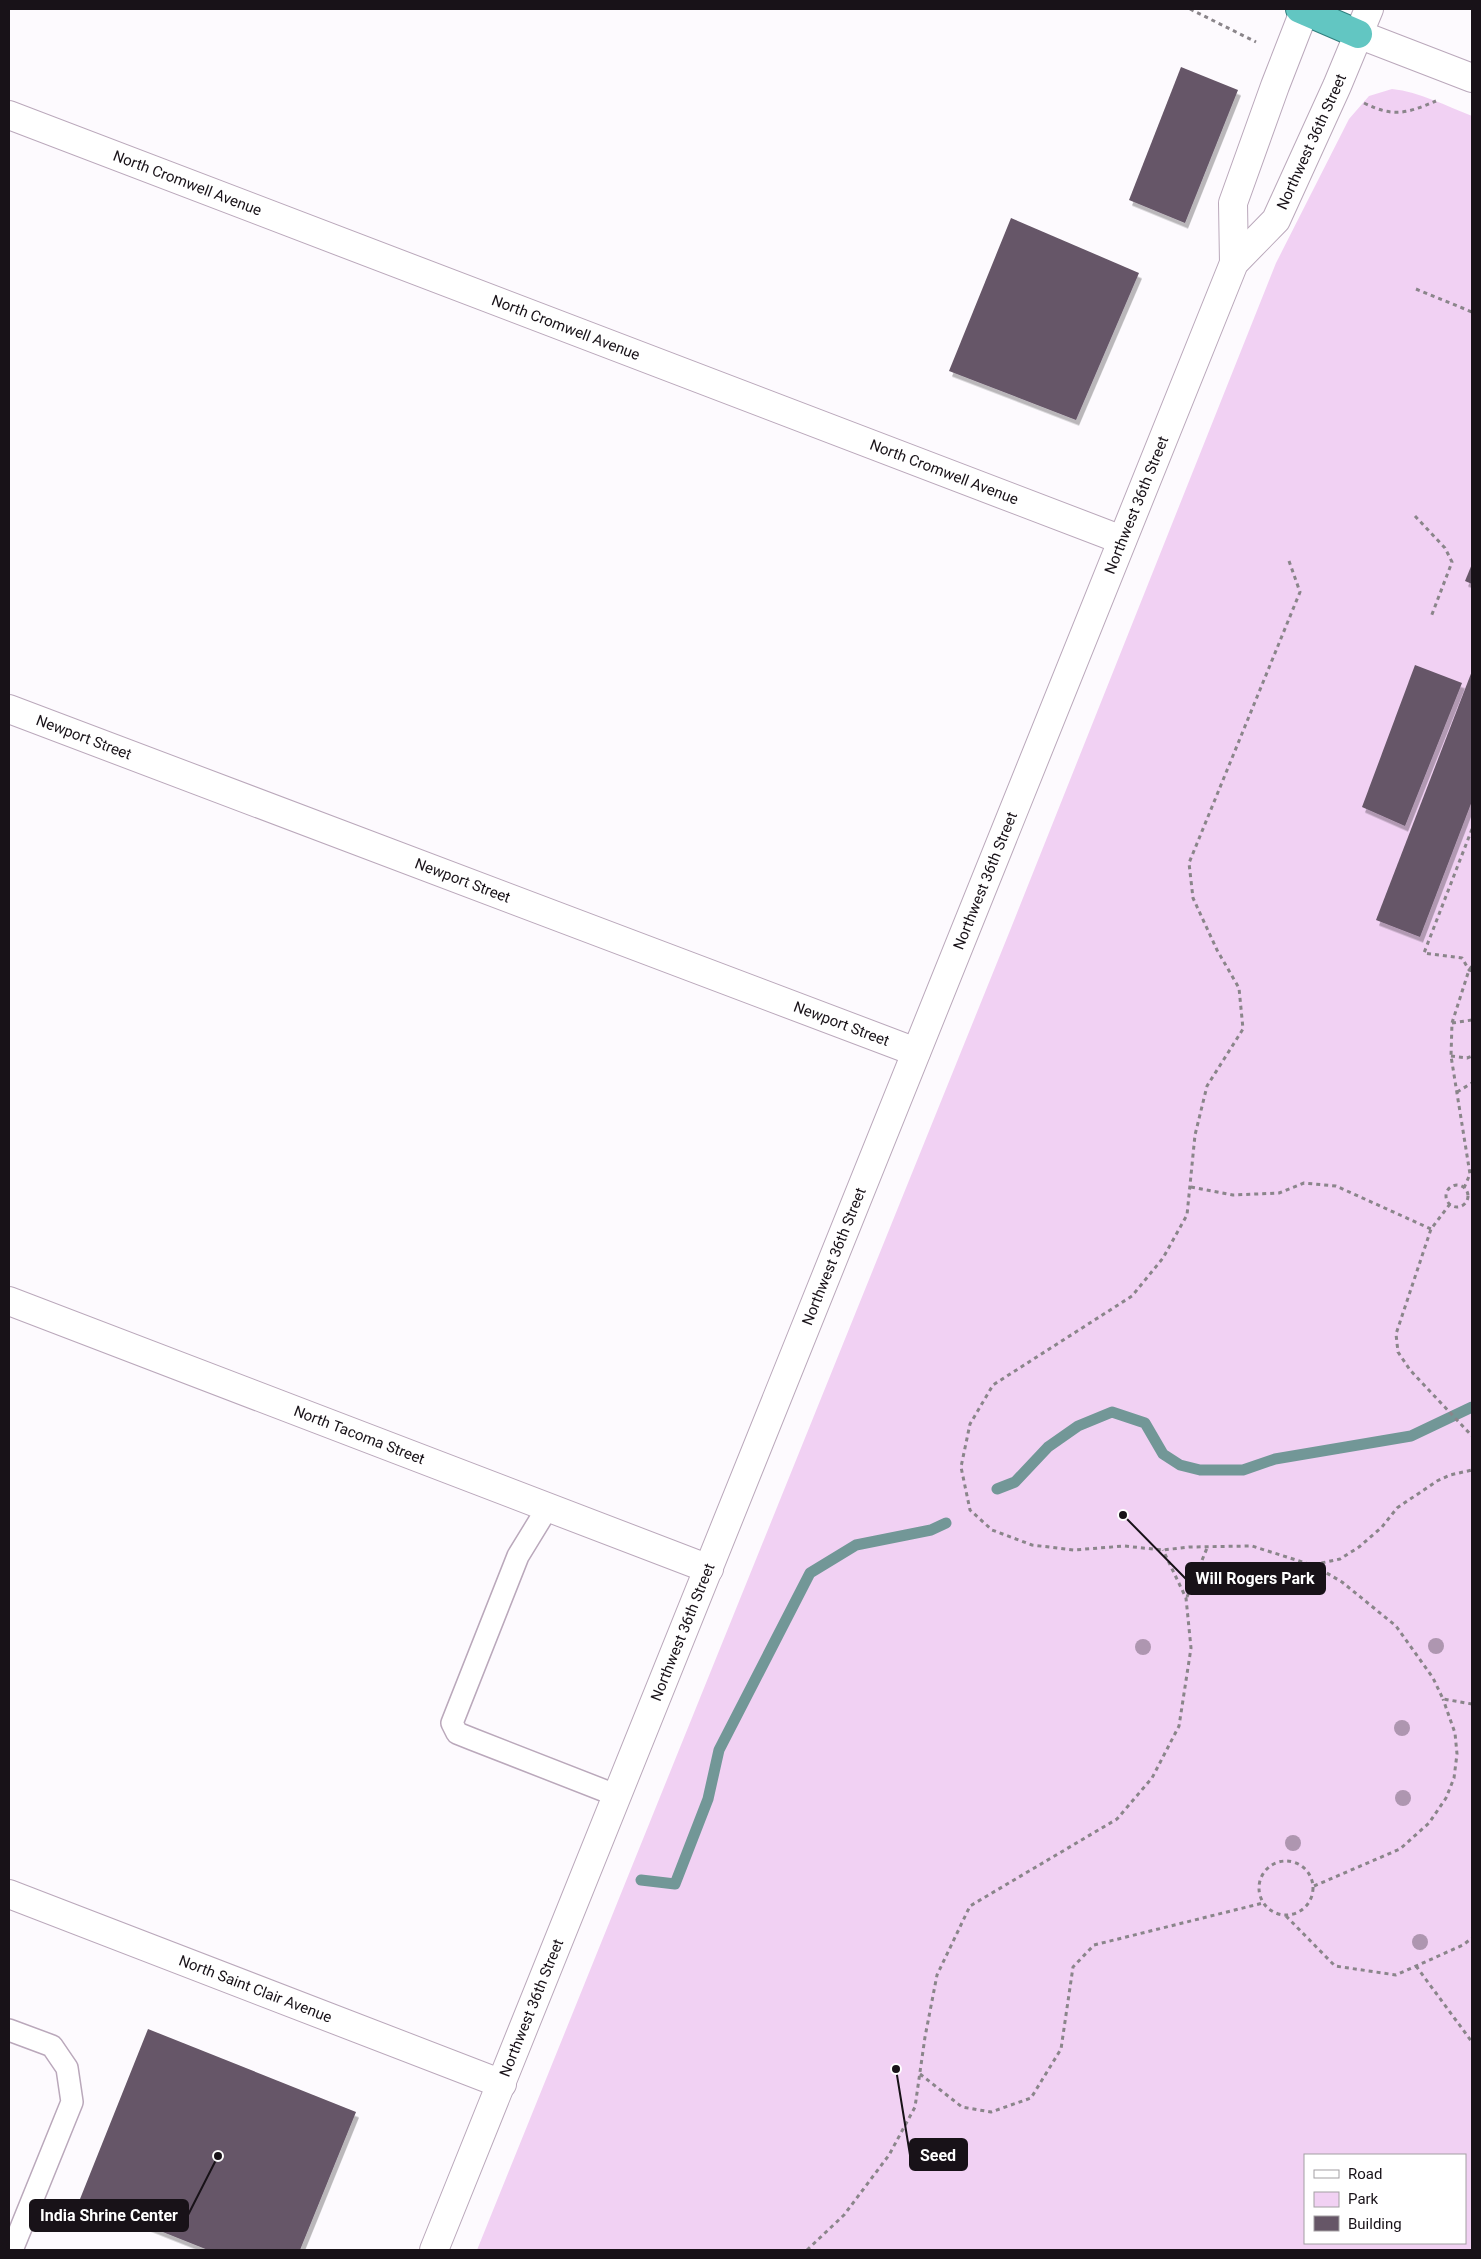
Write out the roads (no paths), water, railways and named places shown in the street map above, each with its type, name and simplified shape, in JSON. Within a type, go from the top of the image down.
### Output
[{"type":"highway","points":[[1303,9],[1358,34]]},
{"type":"street","name":"Northwest 36th Street","points":[[1234,263],[1233,203],[1303,9]]},
{"type":"street","name":"Northwest 36th Street","points":[[434,2250],[1234,263],[1276,220],[1337,86],[1369,9]]},
{"type":"street","points":[[1358,34],[1472,78]]},
{"type":"street","name":"North Cromwell Avenue","points":[[9,115],[1122,540]]},
{"type":"street","name":"Newport Street","points":[[9,709],[916,1052]]},
{"type":"street","name":"North Tacoma Street","points":[[9,1301],[709,1569]]},
{"type":"street","name":"North Saint Clair Avenue","points":[[9,1894],[502,2084]]},
{"type":"lane","points":[[548,1507],[518,1556],[452,1723],[457,1733],[472,1740],[618,1796]]},
{"type":"lane","points":[[9,2030],[52,2046],[67,2068],[72,2102],[12,2250]]},
{"type":"waterway","points":[[997,1489],[1015,1482],[1048,1447],[1078,1426],[1112,1412],[1145,1423],[1163,1454],[1180,1465],[1200,1470],[1243,1470],[1275,1459],[1411,1436],[1472,1407]]},
{"type":"waterway","points":[[641,1880],[675,1884],[708,1799],[719,1750],[810,1573],[856,1545],[931,1530],[946,1523]]},
{"type":"place","name":"Will Rogers Park","points":[[1123,1515]]},
{"type":"place","name":"Seed","points":[[896,2069]]},
{"type":"place","name":"India Shrine Center","points":[[218,2156]]}]
